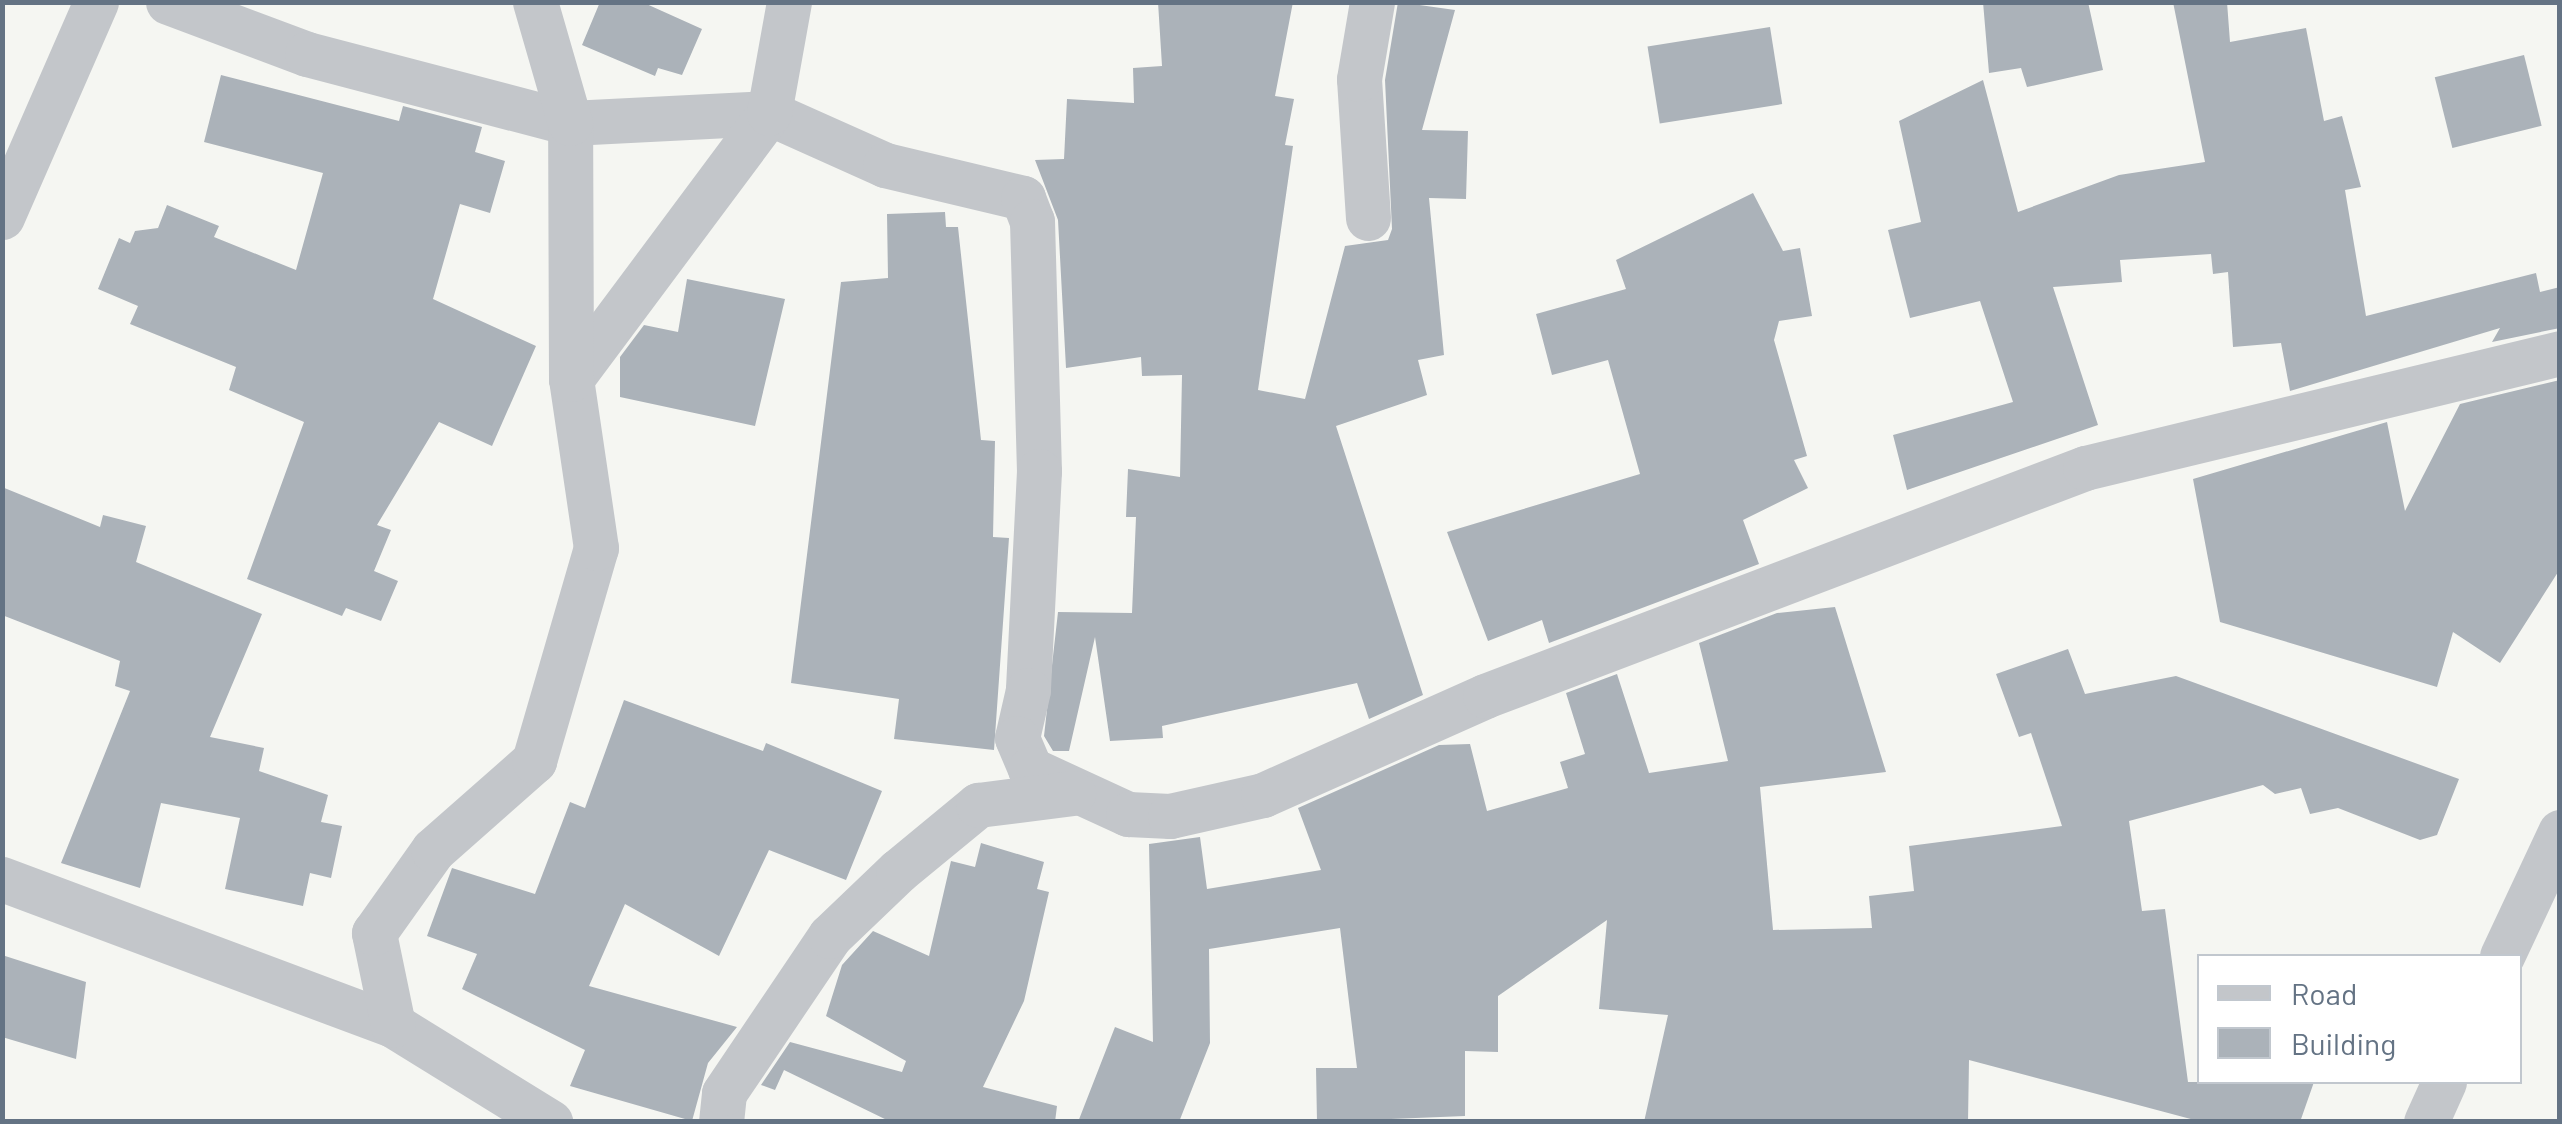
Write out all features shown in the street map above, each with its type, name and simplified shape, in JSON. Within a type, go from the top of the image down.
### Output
[{"type":"street","points":[[2,217],[96,2]]},
{"type":"street","points":[[168,2],[307,54],[570,123],[769,113],[884,166],[972,179],[1029,205],[1038,470],[1028,690],[1017,738],[1030,769],[1073,794],[1128,814],[1170,816],[1264,795],[1485,696],[2086,468],[2560,353]]},
{"type":"street","points":[[393,1025],[374,933],[433,850],[534,761],[582,616],[596,548],[571,379],[570,123],[535,2]]},
{"type":"street","points":[[571,379],[769,113],[788,2]]},
{"type":"street","points":[[1368,218],[1359,78],[1372,2]]},
{"type":"street","points":[[721,1122],[724,1093],[830,936],[898,871],[978,805],[1073,794]]},
{"type":"street","points":[[2503,954],[2560,832]]},
{"type":"street","points":[[2,879],[393,1025],[550,1122]]},
{"type":"street","points":[[2426,1122],[2443,1084]]},
{"type":"building","points":[[600,2],[642,2],[702,29],[682,75],[658,68],[655,76],[582,45]]},
{"type":"building","points":[[1158,2],[1293,2],[1275,96],[1294,99],[1285,145],[1293,146],[1258,390],[1305,399],[1345,246],[1388,240],[1392,229],[1385,80],[1398,2],[1455,10],[1422,130],[1468,131],[1466,199],[1429,198],[1444,355],[1418,360],[1427,395],[1336,426],[1423,695],[1369,719],[1357,683],[1162,726],[1163,738],[1110,741],[1095,637],[1069,751],[1053,751],[1044,736],[1058,612],[1132,613],[1136,517],[1126,517],[1128,469],[1180,477],[1182,375],[1142,376],[1141,357],[1066,368],[1058,220],[1035,160],[1064,159],[1067,99],[1134,103],[1133,68],[1162,66]]},
{"type":"building","points":[[1983,2],[2088,2],[2103,70],[2027,87],[2021,68],[1989,73]]},
{"type":"building","points":[[2173,2],[2227,2],[2230,42],[2306,28],[2324,121],[2342,116],[2361,187],[2345,190],[2366,316],[2536,273],[2540,292],[2560,287],[2560,328],[2492,342],[2500,328],[2290,391],[2281,343],[2233,347],[2228,272],[2213,274],[2211,254],[2120,260],[2122,282],[2053,287],[2098,425],[1907,490],[1893,435],[2013,402],[1980,301],[1910,318],[1888,230],[1921,222],[1899,121],[1983,80],[2018,212],[2119,175],[2205,162]]},
{"type":"building","points":[[1770,27],[1782,104],[1660,123],[1648,46]]},
{"type":"building","points":[[2524,55],[2542,126],[2452,148],[2435,77]]},
{"type":"building","points":[[221,75],[399,121],[403,106],[482,127],[475,152],[505,161],[490,213],[460,204],[433,299],[536,346],[492,446],[439,422],[377,525],[391,530],[374,571],[398,581],[381,621],[346,608],[342,616],[247,579],[304,422],[229,390],[236,367],[130,324],[138,306],[98,289],[119,238],[130,243],[135,231],[158,228],[167,205],[219,226],[214,237],[296,270],[323,173],[204,142]]},
{"type":"building","points":[[1753,193],[1783,251],[1800,248],[1812,316],[1779,321],[1774,340],[1807,456],[1794,460],[1808,488],[1743,520],[1759,564],[1549,643],[1542,620],[1488,641],[1447,532],[1640,474],[1608,360],[1552,375],[1536,314],[1626,289],[1616,260]]},
{"type":"building","points":[[945,212],[946,227],[958,227],[981,440],[995,441],[993,537],[1009,538],[994,750],[894,739],[899,699],[791,683],[841,282],[888,278],[887,214]]},
{"type":"building","points":[[687,279],[785,299],[755,426],[620,397],[620,357],[644,325],[678,332]]},
{"type":"building","points":[[2560,380],[2560,569],[2500,663],[2453,632],[2437,687],[2220,622],[2193,479],[2387,422],[2405,511],[2460,404]]},
{"type":"building","points":[[2,487],[100,527],[103,515],[146,526],[136,562],[262,614],[210,737],[264,748],[259,771],[328,795],[321,822],[342,826],[331,878],[310,873],[303,906],[225,889],[240,818],[161,803],[140,888],[61,863],[130,691],[115,686],[120,661],[2,615]]},
{"type":"building","points":[[1835,607],[1886,772],[1760,787],[1773,930],[1872,928],[1869,896],[1914,891],[1909,846],[2062,826],[2031,733],[2019,737],[1996,674],[2068,649],[2085,694],[2176,676],[2459,779],[2437,835],[2420,840],[2338,808],[2310,814],[2301,788],[2275,794],[2263,785],[2129,821],[2142,911],[2165,909],[2188,1082],[2313,1084],[2300,1122],[2202,1122],[1969,1060],[1968,1122],[1644,1122],[1668,1015],[1599,1009],[1607,920],[1498,996],[1498,1052],[1465,1051],[1465,1116],[1317,1122],[1316,1068],[1357,1068],[1340,928],[1209,949],[1210,1043],[1179,1122],[1078,1122],[1115,1027],[1153,1042],[1149,844],[1200,837],[1207,889],[1321,870],[1298,808],[1439,745],[1470,744],[1487,811],[1568,788],[1560,762],[1585,754],[1566,693],[1617,674],[1649,773],[1728,761],[1699,643],[1777,613]]},
{"type":"building","points":[[624,700],[763,751],[766,743],[882,791],[846,880],[769,850],[719,956],[625,904],[589,986],[737,1027],[708,1063],[692,1121],[570,1086],[585,1050],[462,989],[477,954],[427,936],[452,868],[535,894],[570,802],[585,808]]},
{"type":"building","points":[[981,843],[1044,862],[1037,889],[1049,892],[1024,1001],[983,1087],[1057,1106],[1055,1122],[891,1122],[784,1070],[775,1090],[761,1085],[790,1042],[902,1072],[906,1061],[826,1016],[842,965],[873,931],[929,956],[951,861],[975,867]]},
{"type":"building","points":[[2,955],[86,982],[76,1059],[2,1037]]}]
